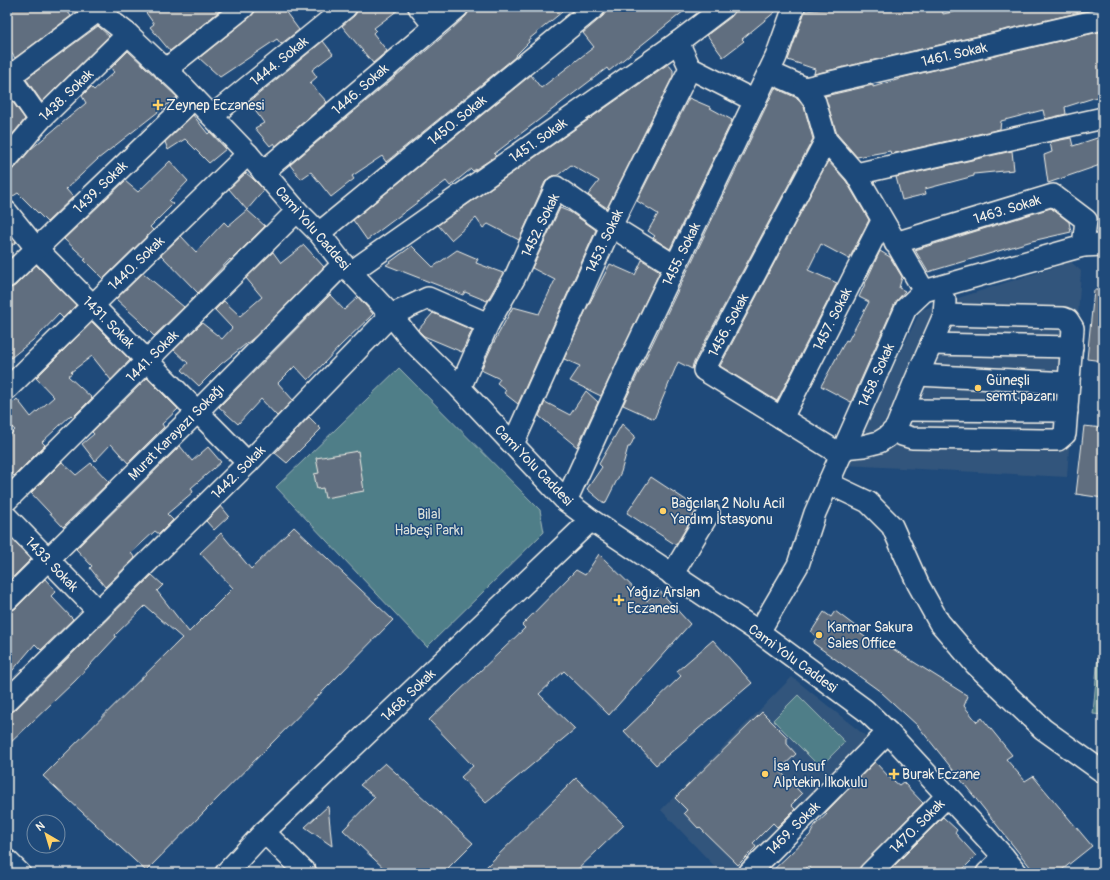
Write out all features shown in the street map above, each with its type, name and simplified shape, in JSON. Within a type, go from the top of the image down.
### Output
[{"type":"main road","points":[[7,861],[19,873]]},
{"type":"street","points":[[165,70],[244,7]]},
{"type":"street","name":"1444. Sokak","points":[[212,116],[346,7]]},
{"type":"street","points":[[419,7],[434,26]]},
{"type":"street","name":"1446. Sokak","points":[[263,172],[458,7]]},
{"type":"street","name":"1450. Sokak","points":[[319,233],[595,7]]},
{"type":"street","name":"1451. Sokak","points":[[347,268],[678,42],[724,7]]},
{"type":"street","points":[[40,120],[8,75],[98,8]]},
{"type":"street","name":"Cami Yolu Caddesi","points":[[98,8],[128,34],[212,116],[248,154],[297,211],[319,233],[347,268],[391,315],[412,341],[460,388],[566,501],[591,520],[759,632],[865,710],[888,732],[1004,857],[1017,873]]},
{"type":"street","name":"1455. Sokak","points":[[566,501],[626,368],[769,72],[797,8]]},
{"type":"street","name":"1461. Sokak","points":[[805,88],[1103,19]]},
{"type":"street","name":"1438. Sokak","points":[[7,159],[40,120],[128,34]]},
{"type":"street","points":[[678,42],[690,68],[755,101]]},
{"type":"street","name":"1453. Sokak","points":[[513,444],[611,226],[690,68]]},
{"type":"street","points":[[769,72],[805,88],[815,102],[826,140],[856,174],[895,243],[933,289],[946,297],[944,315],[900,419],[887,437],[879,442],[842,451]]},
{"type":"street","name":"1439. Sokak","points":[[7,277],[194,98]]},
{"type":"street","points":[[856,174],[1103,118]]},
{"type":"street","name":"1456. Sokak","points":[[826,140],[704,370],[782,418],[842,451]]},
{"type":"street","name":"1440. Sokak","points":[[7,389],[248,154]]},
{"type":"street","name":"1452. Sokak","points":[[460,388],[488,324],[515,277],[556,187],[611,226],[675,266]]},
{"type":"street","name":"1463. Sokak","points":[[895,243],[1054,195],[1086,220],[1093,245]]},
{"type":"street","name":"1441. Sokak","points":[[7,500],[297,211]]},
{"type":"street","name":"1431. Sokak","points":[[7,212],[36,248],[248,463]]},
{"type":"street","name":"1457. Sokak","points":[[782,418],[882,221]]},
{"type":"street","name":"1458. Sokak","points":[[759,632],[798,565],[815,513],[906,308],[933,289],[1093,245]]},
{"type":"street","name":"Murat Karayazı Sokağı","points":[[7,600],[197,412],[347,268]]},
{"type":"street","name":"1442. Sokak","points":[[7,701],[248,463],[391,315],[428,298],[488,324]]},
{"type":"street","points":[[900,419],[902,435],[912,438],[1058,440],[1065,434],[1073,328],[1068,320],[1063,318],[944,315]]},
{"type":"street","points":[[931,344],[1072,347]]},
{"type":"street","points":[[918,375],[1069,383]]},
{"type":"street","points":[[900,419],[1067,411]]},
{"type":"street","points":[[828,483],[868,502],[892,526],[918,584],[939,622],[976,664],[1043,729],[1103,772]]},
{"type":"street","points":[[672,574],[709,513]]},
{"type":"street","name":"1433. Sokak","points":[[7,517],[98,611]]},
{"type":"street","name":"1468. Sokak","points":[[226,873],[264,832],[591,520]]},
{"type":"street","name":"1469. Sokak","points":[[749,873],[888,732]]},
{"type":"street","name":"1470. Sokak","points":[[870,873],[947,796]]},
{"type":"street","points":[[264,832],[306,873]]},
{"type":"street","points":[[987,873],[1004,857]]},
{"type":"shaded area","name":"Güneşli semt pazarı","points":[[1071,262],[1081,271],[1067,477],[845,465],[921,310]]},
{"type":"shaded area","name":"İsa Yusuf Alptekin İlkokulu","points":[[792,677],[868,738],[739,873],[721,873],[661,810]]},
{"type":"green space","name":"Bilal Habeşi Parkı","points":[[399,368],[540,510],[544,532],[427,647],[276,487]]},
{"type":"green space","points":[[1099,643],[1103,643],[1103,715],[1093,714]]},
{"type":"green space","points":[[798,695],[845,742],[820,767],[773,720]]},
{"type":"building","points":[[7,7],[64,7],[71,16],[15,58],[7,47]]},
{"type":"building","points":[[142,7],[220,7],[222,9],[170,51],[150,27],[154,24]]},
{"type":"building","points":[[256,7],[282,7],[299,30],[281,44],[277,39],[220,77],[199,58],[251,16],[255,12]]},
{"type":"building","points":[[358,7],[402,7],[374,28],[376,30],[373,33],[387,51],[373,63],[342,26],[354,16]]},
{"type":"building","points":[[470,7],[568,7],[528,40],[529,42],[515,57],[386,162],[382,156],[352,176],[354,179],[331,197],[311,172],[301,179],[290,165],[452,29],[466,16]]},
{"type":"building","points":[[607,7],[689,7],[609,71],[607,68],[494,154],[496,156],[473,171],[471,169],[450,186],[446,181],[367,240],[353,220],[531,75],[541,88],[594,47],[583,33],[603,16]]},
{"type":"building","points":[[736,7],[781,7],[742,39],[744,41],[723,57],[707,35],[731,17],[735,12]]},
{"type":"building","points":[[835,7],[942,7],[943,14],[976,7],[1103,7],[814,74],[815,69],[788,60],[805,11]]},
{"type":"building","points":[[98,26],[109,36],[42,102],[26,79]]},
{"type":"building","points":[[1103,31],[1103,95],[1065,107],[1066,114],[1045,119],[1043,110],[1001,121],[1000,129],[891,154],[890,151],[857,157],[837,134],[825,96],[873,85],[873,87],[900,78]]},
{"type":"building","points":[[323,41],[333,54],[312,70],[317,77],[310,83],[327,102],[276,146],[274,143],[270,146],[255,128],[264,123],[249,102]]},
{"type":"building","points":[[128,51],[177,97],[98,159],[66,189],[73,197],[47,222],[18,193],[7,200],[7,171],[16,167],[31,149],[86,103],[82,96],[91,87],[94,90],[114,72],[111,68]]},
{"type":"building","points":[[668,64],[673,70],[673,76],[607,208],[588,195],[599,181],[571,165],[558,175],[550,177],[545,182],[519,240],[488,224],[483,228],[476,218],[451,240],[438,225]]},
{"type":"building","points":[[775,88],[797,98],[804,107],[813,139],[693,364],[692,369],[678,362],[654,419],[623,405]]},
{"type":"building","points":[[7,94],[25,119],[12,135],[7,138]]},
{"type":"building","points":[[689,98],[710,107],[732,120],[670,249],[653,238],[655,236],[648,231],[658,214],[637,201]]},
{"type":"building","points":[[193,115],[208,134],[210,132],[226,149],[209,163],[185,139],[168,150],[165,142]]},
{"type":"building","points":[[1103,136],[1103,164],[1048,183],[1044,155],[1052,152],[1050,142],[1071,138],[1073,146]]},
{"type":"building","points":[[1012,151],[1014,170],[974,174],[974,176],[925,189],[926,194],[902,200],[896,177]]},
{"type":"building","points":[[170,161],[188,181],[169,201],[173,204],[150,227],[153,230],[103,279],[84,260],[86,259],[64,239],[125,181],[138,192]]},
{"type":"building","points":[[828,161],[846,181],[869,220],[849,259],[821,244],[808,270],[837,283],[777,401],[720,366]]},
{"type":"building","points":[[246,173],[264,190],[247,210],[229,189]]},
{"type":"building","points":[[560,208],[570,212],[596,230],[518,404],[504,393],[506,390],[497,383],[500,379],[481,370],[513,307],[539,314],[555,280],[532,268]]},
{"type":"building","points":[[1051,208],[1069,222],[1071,232],[1032,241],[928,272],[915,250]]},
{"type":"building","points":[[247,210],[265,226],[231,260],[230,259],[198,293],[161,255],[181,236],[196,252],[224,222],[228,226]]},
{"type":"building","points":[[7,231],[16,242],[7,250]]},
{"type":"building","points":[[304,245],[324,267],[256,336],[221,364],[199,386],[182,370],[188,363],[174,350],[202,323],[222,339],[232,328],[215,310],[224,301],[240,316],[262,297],[246,278],[273,252],[281,263]]},
{"type":"building","points":[[412,246],[433,267],[457,250],[478,259],[476,263],[503,273],[487,301],[465,292],[463,295],[386,265]]},
{"type":"building","points":[[880,251],[890,257],[902,277],[899,288],[905,291],[895,303],[851,402],[821,386],[869,302],[859,297]]},
{"type":"building","points":[[642,260],[660,271],[601,396],[570,381],[580,366],[564,359],[586,310],[610,264],[635,275]]},
{"type":"building","points":[[36,265],[76,305],[63,318],[59,314],[38,336],[7,361],[7,289],[15,286]]},
{"type":"building","points":[[143,273],[184,307],[154,336],[116,299]]},
{"type":"building","points":[[1094,290],[1103,290],[1103,361],[1087,359]]},
{"type":"building","points":[[330,295],[344,310],[358,297],[373,314],[308,380],[295,366],[278,383],[293,400],[277,416],[261,399],[238,424],[219,407]]},
{"type":"building","points":[[433,313],[472,330],[462,352],[424,336],[418,330]]},
{"type":"building","points":[[92,322],[130,360],[111,380],[92,356],[71,372],[72,373],[68,376],[92,398],[73,417],[71,415],[42,442],[45,445],[14,476],[7,469],[7,438],[15,430],[7,423],[7,408],[17,399],[31,417],[54,397],[36,378]]},
{"type":"building","points":[[147,378],[178,409],[162,424],[164,427],[128,463],[111,444],[95,461],[82,444],[94,434],[92,432]]},
{"type":"building","points":[[586,391],[598,402],[577,447],[539,416],[545,402],[570,415]]},
{"type":"building","points":[[309,417],[321,429],[287,463],[275,453]]},
{"type":"building","points":[[622,424],[635,436],[630,447],[628,447],[621,472],[605,504],[587,489],[602,467],[599,464]]},
{"type":"building","points":[[1084,426],[1103,428],[1103,498],[1076,494]]},
{"type":"building","points":[[180,446],[192,461],[208,447],[221,462],[191,488],[193,492],[167,514],[173,520],[159,534],[155,531],[131,553],[135,558],[105,587],[90,568],[92,566],[76,549]]},
{"type":"building","points":[[358,451],[364,491],[325,498],[323,488],[317,489],[314,474],[319,473],[316,458]]},
{"type":"building","points":[[62,462],[76,475],[91,463],[109,482],[63,527],[31,493]]},
{"type":"building","name":"Bağcılar 2 Nolu Acil Yardım İstasyonu","points":[[651,477],[698,508],[676,545],[627,513]]},
{"type":"building","points":[[221,506],[229,516],[214,530],[206,521]]},
{"type":"building","points":[[294,527],[393,620],[146,871],[43,776],[182,638],[145,606],[115,635],[116,637],[75,681],[7,746],[7,715],[15,710],[152,575],[163,585],[157,591],[189,632],[233,588],[200,553],[221,533],[251,569]]},
{"type":"building","points":[[7,534],[31,559],[7,583]]},
{"type":"building","points":[[599,554],[647,601],[658,589],[690,624],[609,715],[564,671],[539,694],[575,729],[486,803],[461,777],[473,766],[429,720],[525,628],[522,625],[576,570],[585,575]]},
{"type":"building","points":[[45,579],[56,591],[51,596],[73,619],[41,650],[35,644],[7,677],[7,612],[15,609]]},
{"type":"building","points":[[835,611],[855,626],[853,628],[873,643],[877,639],[968,696],[964,706],[977,722],[982,718],[1012,755],[1006,759],[1025,781],[1033,776],[1092,846],[1058,873],[1035,873],[918,726],[881,692],[813,643],[817,637],[811,632],[824,612],[831,617]]},
{"type":"building","points":[[713,640],[752,683],[656,765],[624,731],[681,676],[677,671]]},
{"type":"building","points":[[762,712],[787,737],[787,744],[796,754],[779,770],[802,794],[791,805],[795,809],[777,827],[773,823],[753,843],[756,847],[738,865],[699,827],[698,828],[684,813],[687,810],[675,798]]},
{"type":"building","points":[[875,762],[899,785],[903,782],[923,803],[862,865],[858,873],[815,873],[808,866],[802,873],[770,873],[810,835],[815,825],[827,814],[825,813]]},
{"type":"building","points":[[385,763],[473,843],[443,873],[389,873],[343,830],[375,797],[360,785]]},
{"type":"building","points":[[576,778],[624,825],[574,873],[480,873]]},
{"type":"building","points":[[328,806],[332,846],[305,827]]},
{"type":"building","points":[[943,817],[957,830],[955,833],[976,856],[959,873],[887,873]]},
{"type":"place","name":"Zeynep Eczanesi","points":[[158,105]]},
{"type":"place","name":"Güneşli semt pazarı","points":[[978,388]]},
{"type":"place","name":"Bağcılar 2 Nolu Acil Yardım İstasyonu","points":[[663,511]]},
{"type":"place","name":"Yağız Arslan Eczanesi","points":[[619,600]]},
{"type":"place","name":"Karmar Sakura Sales Office","points":[[819,635]]},
{"type":"place","name":"İsa Yusuf Alptekin İlkokulu","points":[[765,774]]},
{"type":"place","name":"Burak Eczane","points":[[894,774]]}]
